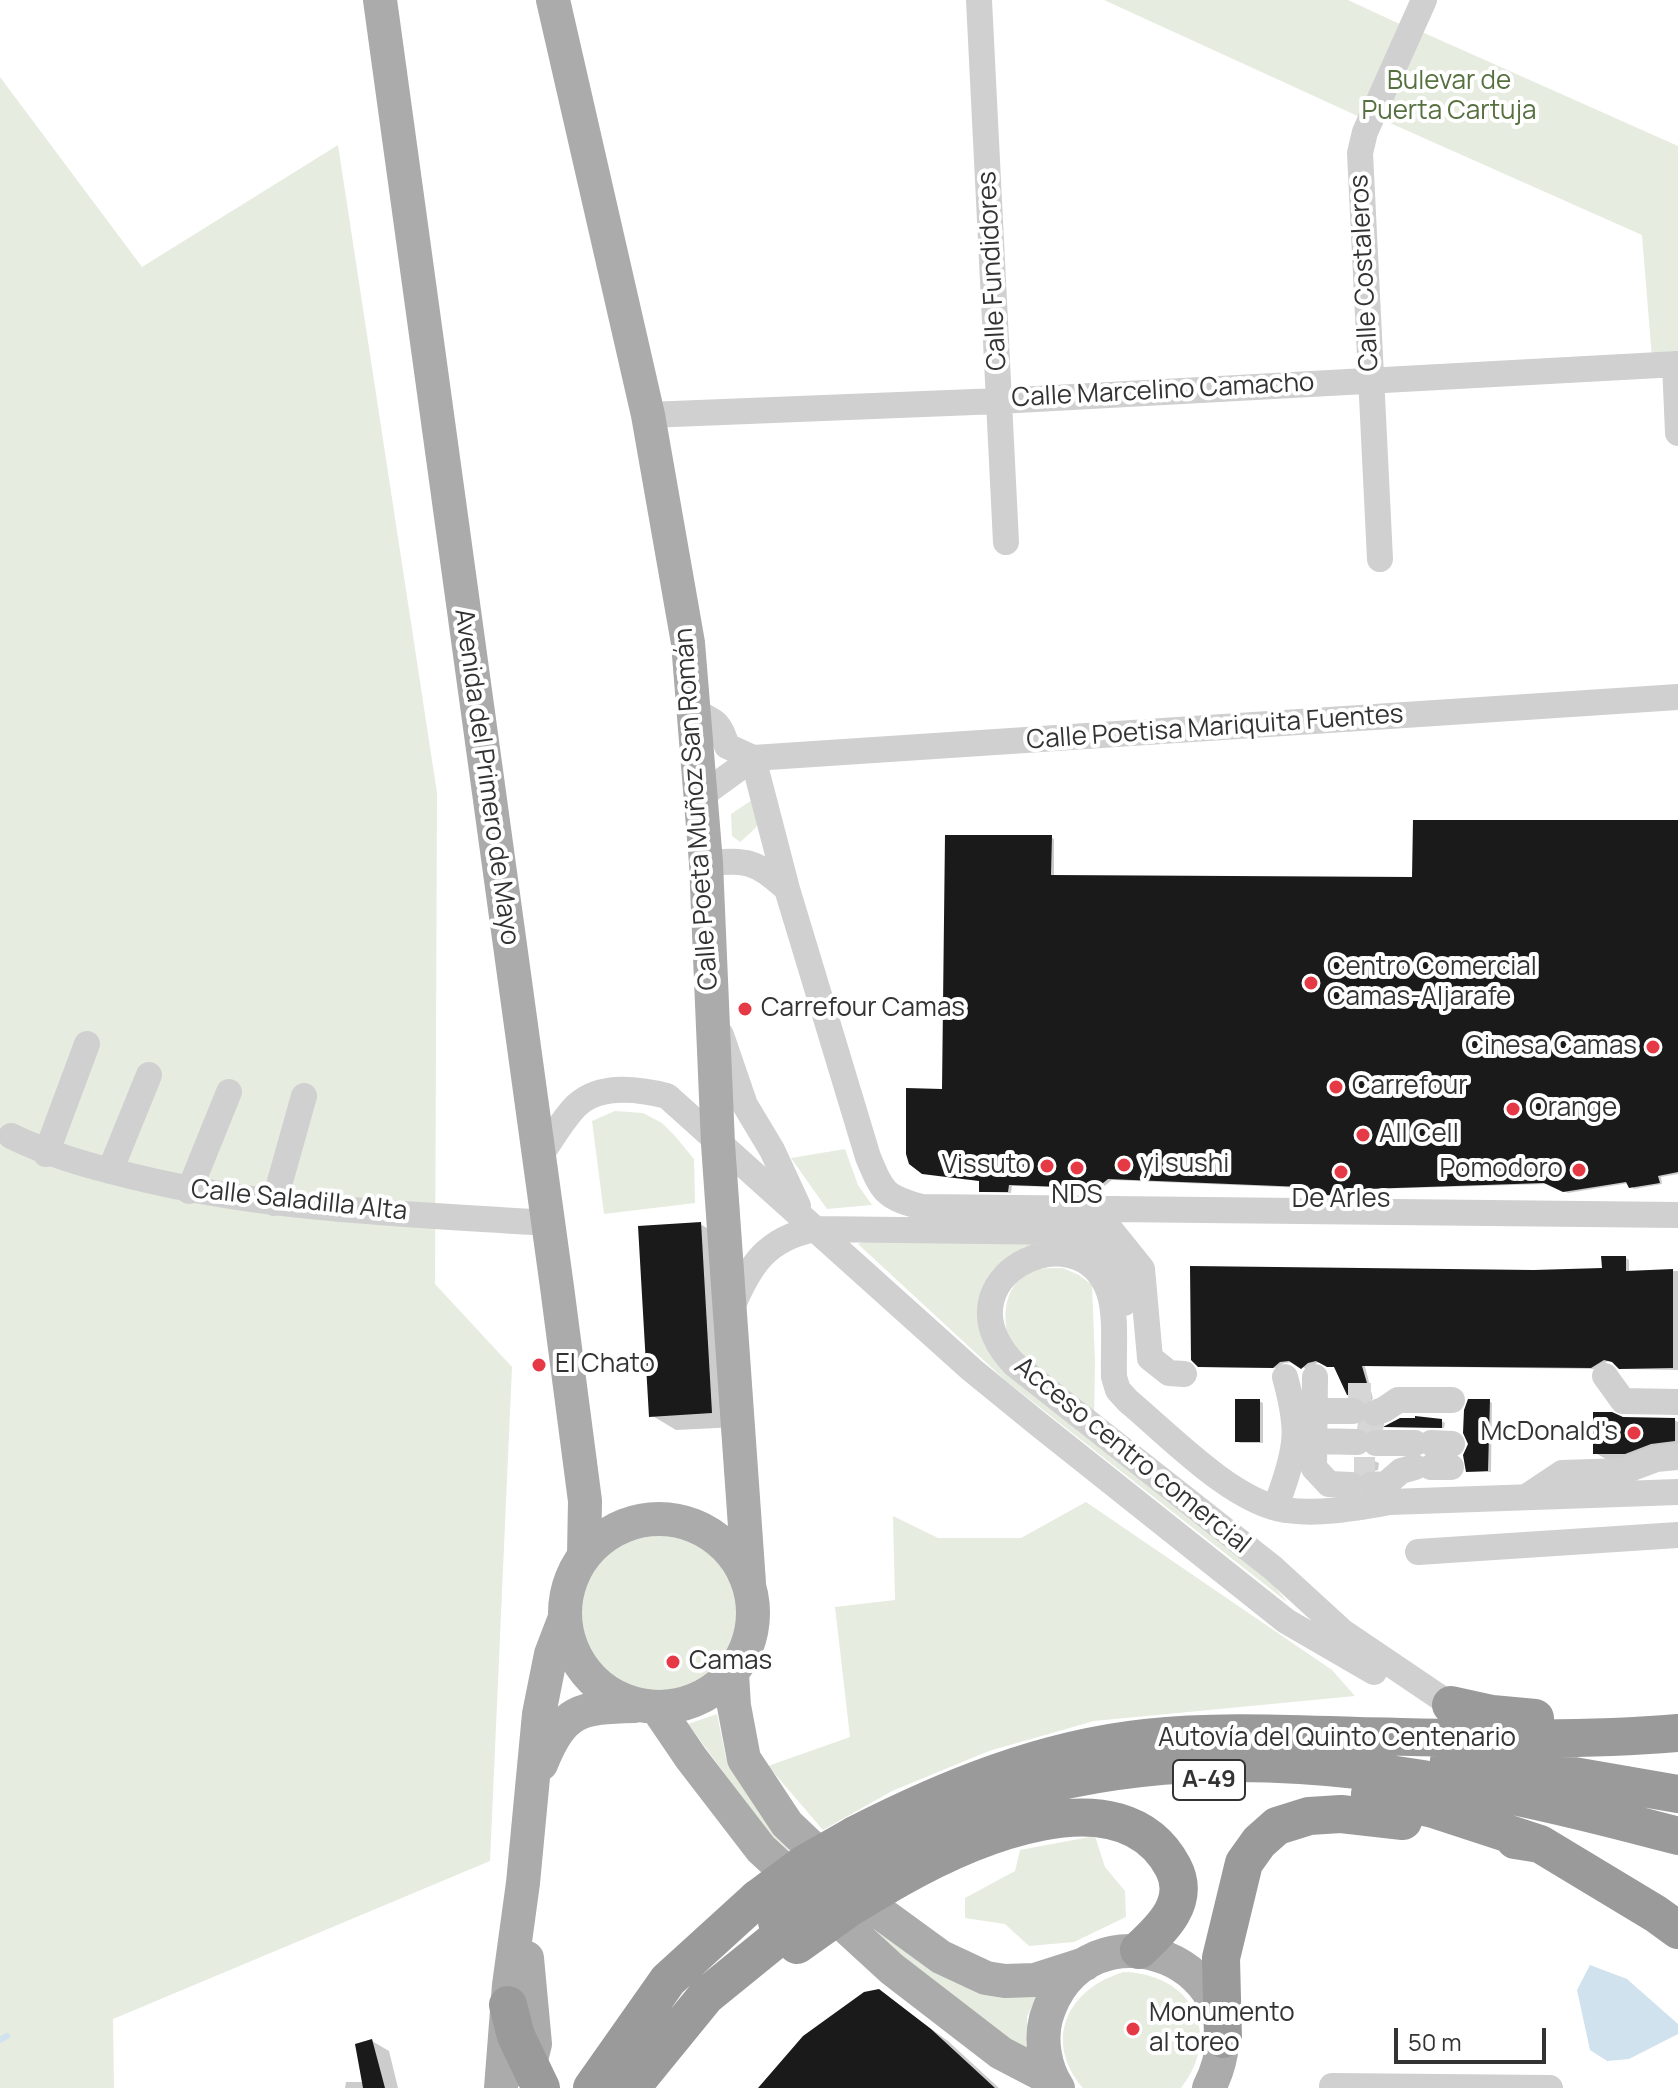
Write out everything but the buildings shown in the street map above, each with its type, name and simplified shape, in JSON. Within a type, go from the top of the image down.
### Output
[{"type":"highway","points":[[1451,1705],[1492,1714],[1548,1719],[1597,1720],[1678,1715]]},
{"type":"highway","name":"Autovía del Quinto Centenario","points":[[877,1859],[941,1793],[988,1775],[1100,1745],[1148,1738],[1308,1734],[1522,1740],[1678,1733]]},
{"type":"highway","points":[[1148,1738],[1179,1745],[1301,1746],[1441,1759],[1539,1770],[1678,1794]]},
{"type":"highway","points":[[634,2083],[779,1924],[849,1908],[877,1859],[941,1821],[1047,1785],[1121,1770],[1207,1763],[1382,1772],[1465,1786],[1678,1836]]},
{"type":"highway","name":"Autovía del Quinto Centenario","points":[[634,2083],[706,1996],[779,1924],[804,1864],[877,1859],[1046,1802],[1165,1781],[1266,1781],[1333,1786],[1433,1809],[1540,1844]]},
{"type":"highway","points":[[1223,2048],[1221,1958],[1244,1863],[1259,1842],[1277,1826],[1309,1816],[1341,1814],[1391,1818],[1540,1844],[1678,1930]]},
{"type":"highway","points":[[877,1859],[926,1863],[1000,1834],[1049,1820],[1091,1816],[1124,1822],[1147,1836],[1166,1855],[1177,1874],[1176,1909],[1156,1935],[1139,1950]]},
{"type":"highway","points":[[1440,1828],[1572,1886],[1678,1958]]},
{"type":"highway","name":"Autovía del Quinto Centenario","points":[[592,2088],[668,1980],[779,1924]]},
{"type":"highway","points":[[508,2005],[532,2080]]},
{"type":"main road","name":"Avenida del Primero de Mayo","points":[[380,0],[585,1501],[584,1555]]},
{"type":"main road","name":"Calle Poeta Muñoz San Román","points":[[553,0],[648,415],[688,643],[706,863],[718,1144],[749,1583]]},
{"type":"main road","points":[[501,2088],[542,1691],[564,1620],[569,1582],[584,1555],[602,1538],[623,1526],[650,1519],[678,1521],[693,1525],[721,1542],[737,1561],[749,1583],[754,1614],[752,1630],[741,1660],[732,1674],[706,1695],[674,1707],[587,1709],[563,1723],[550,1741],[533,1783]]},
{"type":"main road","points":[[564,1620],[570,1645],[581,1668],[606,1692],[648,1707],[761,1849],[892,1969],[1001,2053],[1053,2085]]},
{"type":"main road","points":[[732,1674],[734,1706],[744,1759],[787,1824],[882,1914],[941,1957],[986,1978],[1005,1981],[1035,1980],[1111,1953],[1139,1950],[1166,1956],[1189,1969],[1207,1989],[1219,2013],[1223,2048],[1239,2085],[1244,2088]]},
{"type":"main road","points":[[523,1883],[535,2044],[532,2080]]},
{"type":"main road","points":[[1053,2085],[1044,2052],[1044,2026],[1051,2002],[1065,1981],[1085,1964]]},
{"type":"main road","points":[[1209,2088],[1223,2048]]},
{"type":"street","name":"Calle Fundidores","points":[[979,0],[1006,542]]},
{"type":"street","name":"Calle Costaleros","points":[[1380,559],[1360,153],[1365,132],[1424,0]]},
{"type":"street","points":[[1676,364],[1678,433]]},
{"type":"street","name":"Calle Marcelino Camacho","points":[[648,415],[999,401],[1676,364]]},
{"type":"street","name":"Calle Poetisa Mariquita Fuentes","points":[[753,758],[1678,697]]},
{"type":"street","points":[[695,713],[714,720],[721,727],[727,746],[753,758]]},
{"type":"street","points":[[701,796],[753,758]]},
{"type":"street","points":[[753,758],[787,889],[868,1157],[876,1176],[892,1198],[922,1207],[1678,1215]]},
{"type":"street","points":[[706,863],[739,861],[763,868],[787,889]]},
{"type":"street","points":[[712,1010],[745,1105],[810,1223]]},
{"type":"street","points":[[46,1154],[87,1044]]},
{"type":"street","points":[[110,1171],[149,1075]]},
{"type":"street","points":[[539,1157],[577,1106],[596,1094],[644,1090],[667,1096],[981,1378],[1286,1621],[1391,1682],[1451,1705]]},
{"type":"street","points":[[189,1191],[229,1092]]},
{"type":"street","points":[[274,1203],[304,1096]]},
{"type":"street","name":"Calle Saladilla Alta","points":[[11,1136],[46,1154],[189,1191],[274,1203],[548,1223]]},
{"type":"street","points":[[731,1310],[743,1281],[766,1253],[810,1223],[919,1214],[1084,1216],[1109,1228],[1142,1269],[1150,1358],[1169,1373],[1184,1374]]},
{"type":"street","points":[[810,1223],[850,1231],[1044,1231],[1067,1232],[1083,1237],[1101,1247],[1121,1277],[1128,1372],[1157,1408],[1235,1476],[1256,1487],[1283,1486],[1387,1449]]},
{"type":"street","name":"Acceso centro comercial","points":[[1387,1449],[1343,1510],[1287,1510],[1243,1495],[1118,1390],[1114,1377],[1109,1292],[1097,1271],[1081,1260],[1062,1254],[1040,1255],[1018,1263],[998,1285],[992,1301],[992,1336],[1014,1364],[1273,1568],[1343,1632],[1451,1705]]},
{"type":"street","points":[[1605,1376],[1623,1401],[1678,1402]]},
{"type":"street","points":[[1283,1486],[1294,1457],[1295,1414],[1285,1377]]},
{"type":"street","points":[[1387,1449],[1385,1409],[1398,1400],[1452,1400]]},
{"type":"street","points":[[1283,1486],[1314,1425]]},
{"type":"street","points":[[1314,1425],[1526,1497],[1678,1492]]},
{"type":"street","points":[[1314,1425],[1387,1449]]},
{"type":"street","points":[[1526,1497],[1562,1473],[1624,1471],[1656,1459],[1678,1457]]},
{"type":"street","points":[[1418,1552],[1678,1535]]},
{"type":"street","points":[[1333,2081],[1550,2088]]},
{"type":"green space","name":"Bulevar de Puerta Cartuja","points":[[1104,0],[1348,0],[1404,26],[1362,118]]},
{"type":"green space","name":"Bulevar de Puerta Cartuja","points":[[1422,32],[1678,146],[1678,356],[1652,358],[1642,235],[1381,119]]},
{"type":"green space","points":[[0,77],[142,267],[338,145],[437,793],[435,1284],[512,1367],[490,1861],[113,2019],[114,2088],[0,2088]]},
{"type":"green space","points":[[755,798],[760,818],[752,832],[740,842],[732,836],[731,814]]},
{"type":"green space","points":[[615,1111],[643,1113],[662,1123],[675,1136],[694,1159],[695,1203],[604,1214],[592,1121]]},
{"type":"green space","points":[[845,1149],[858,1185],[872,1205],[827,1209],[791,1158]]},
{"type":"green space","points":[[876,1237],[1053,1238],[1060,1246],[1024,1247],[993,1270],[981,1308],[986,1344],[1264,1573],[1287,1602],[1005,1380],[858,1244]]},
{"type":"green space","points":[[1063,1268],[1092,1285],[1094,1420],[1011,1348],[1008,1338],[1006,1306],[1014,1286],[1035,1270]]},
{"type":"green space","points":[[1086,1502],[1332,1670],[1355,1696],[1094,1721],[989,1751],[892,1791],[823,1830],[768,1766],[850,1737],[835,1607],[895,1600],[893,1516],[938,1538],[1021,1538]]},
{"type":"green space","points":[[661,1532],[691,1538],[717,1556],[735,1582],[741,1612],[735,1642],[717,1668],[691,1686],[661,1692],[631,1686],[605,1668],[587,1642],[581,1612],[587,1582],[605,1556],[631,1538]]},
{"type":"green space","points":[[717,1714],[726,1758],[784,1840],[882,1931],[1040,1992],[1027,2016],[1027,2053],[869,1930],[778,1846],[688,1724]]},
{"type":"green space","points":[[1095,1836],[1105,1867],[1125,1891],[1126,1917],[1074,1942],[1029,1946],[1005,1924],[965,1918],[965,1898],[1015,1871],[1020,1850]]},
{"type":"green space","points":[[1124,1972],[1147,1975],[1167,1983],[1183,1995],[1194,2010],[1200,2028],[1200,2047],[1194,2067],[1181,2088],[1083,2088],[1071,2070],[1064,2052],[1063,2034],[1067,2018],[1088,1990]]},
{"type":"water","points":[[1590,1965],[1627,1979],[1678,2024],[1678,2034],[1629,2059],[1607,2061],[1590,2050],[1577,1990]]},
{"type":"waterway","points":[[0,2040],[7,2036]]},
{"type":"tunnel","points":[[1348,1396],[1371,1396]]},
{"type":"tunnel","points":[[1357,1429],[1384,1433]]},
{"type":"tunnel","points":[[1354,1470],[1375,1470]]},
{"type":"place","name":"Centro Comercial Camas-Aljarafe","points":[[1311,983]]},
{"type":"place","name":"Carrefour Camas","points":[[745,1009]]},
{"type":"place","name":"Cinesa Camas","points":[[1653,1047]]},
{"type":"place","name":"Carrefour","points":[[1336,1087]]},
{"type":"place","name":"Orange","points":[[1513,1109]]},
{"type":"place","name":"All Cell","points":[[1363,1135]]},
{"type":"place","name":"yi sushi","points":[[1124,1165]]},
{"type":"place","name":"Vissuto","points":[[1047,1166]]},
{"type":"place","name":"NDS","points":[[1077,1168]]},
{"type":"place","name":"Pomodoro","points":[[1579,1170]]},
{"type":"place","name":"De Arles","points":[[1341,1172]]},
{"type":"place","name":"El Chato","points":[[539,1365]]},
{"type":"place","name":"McDonald's","points":[[1634,1433]]},
{"type":"place","name":"Camas","points":[[673,1662]]},
{"type":"place","name":"Monumento al toreo","points":[[1133,2029]]}]
